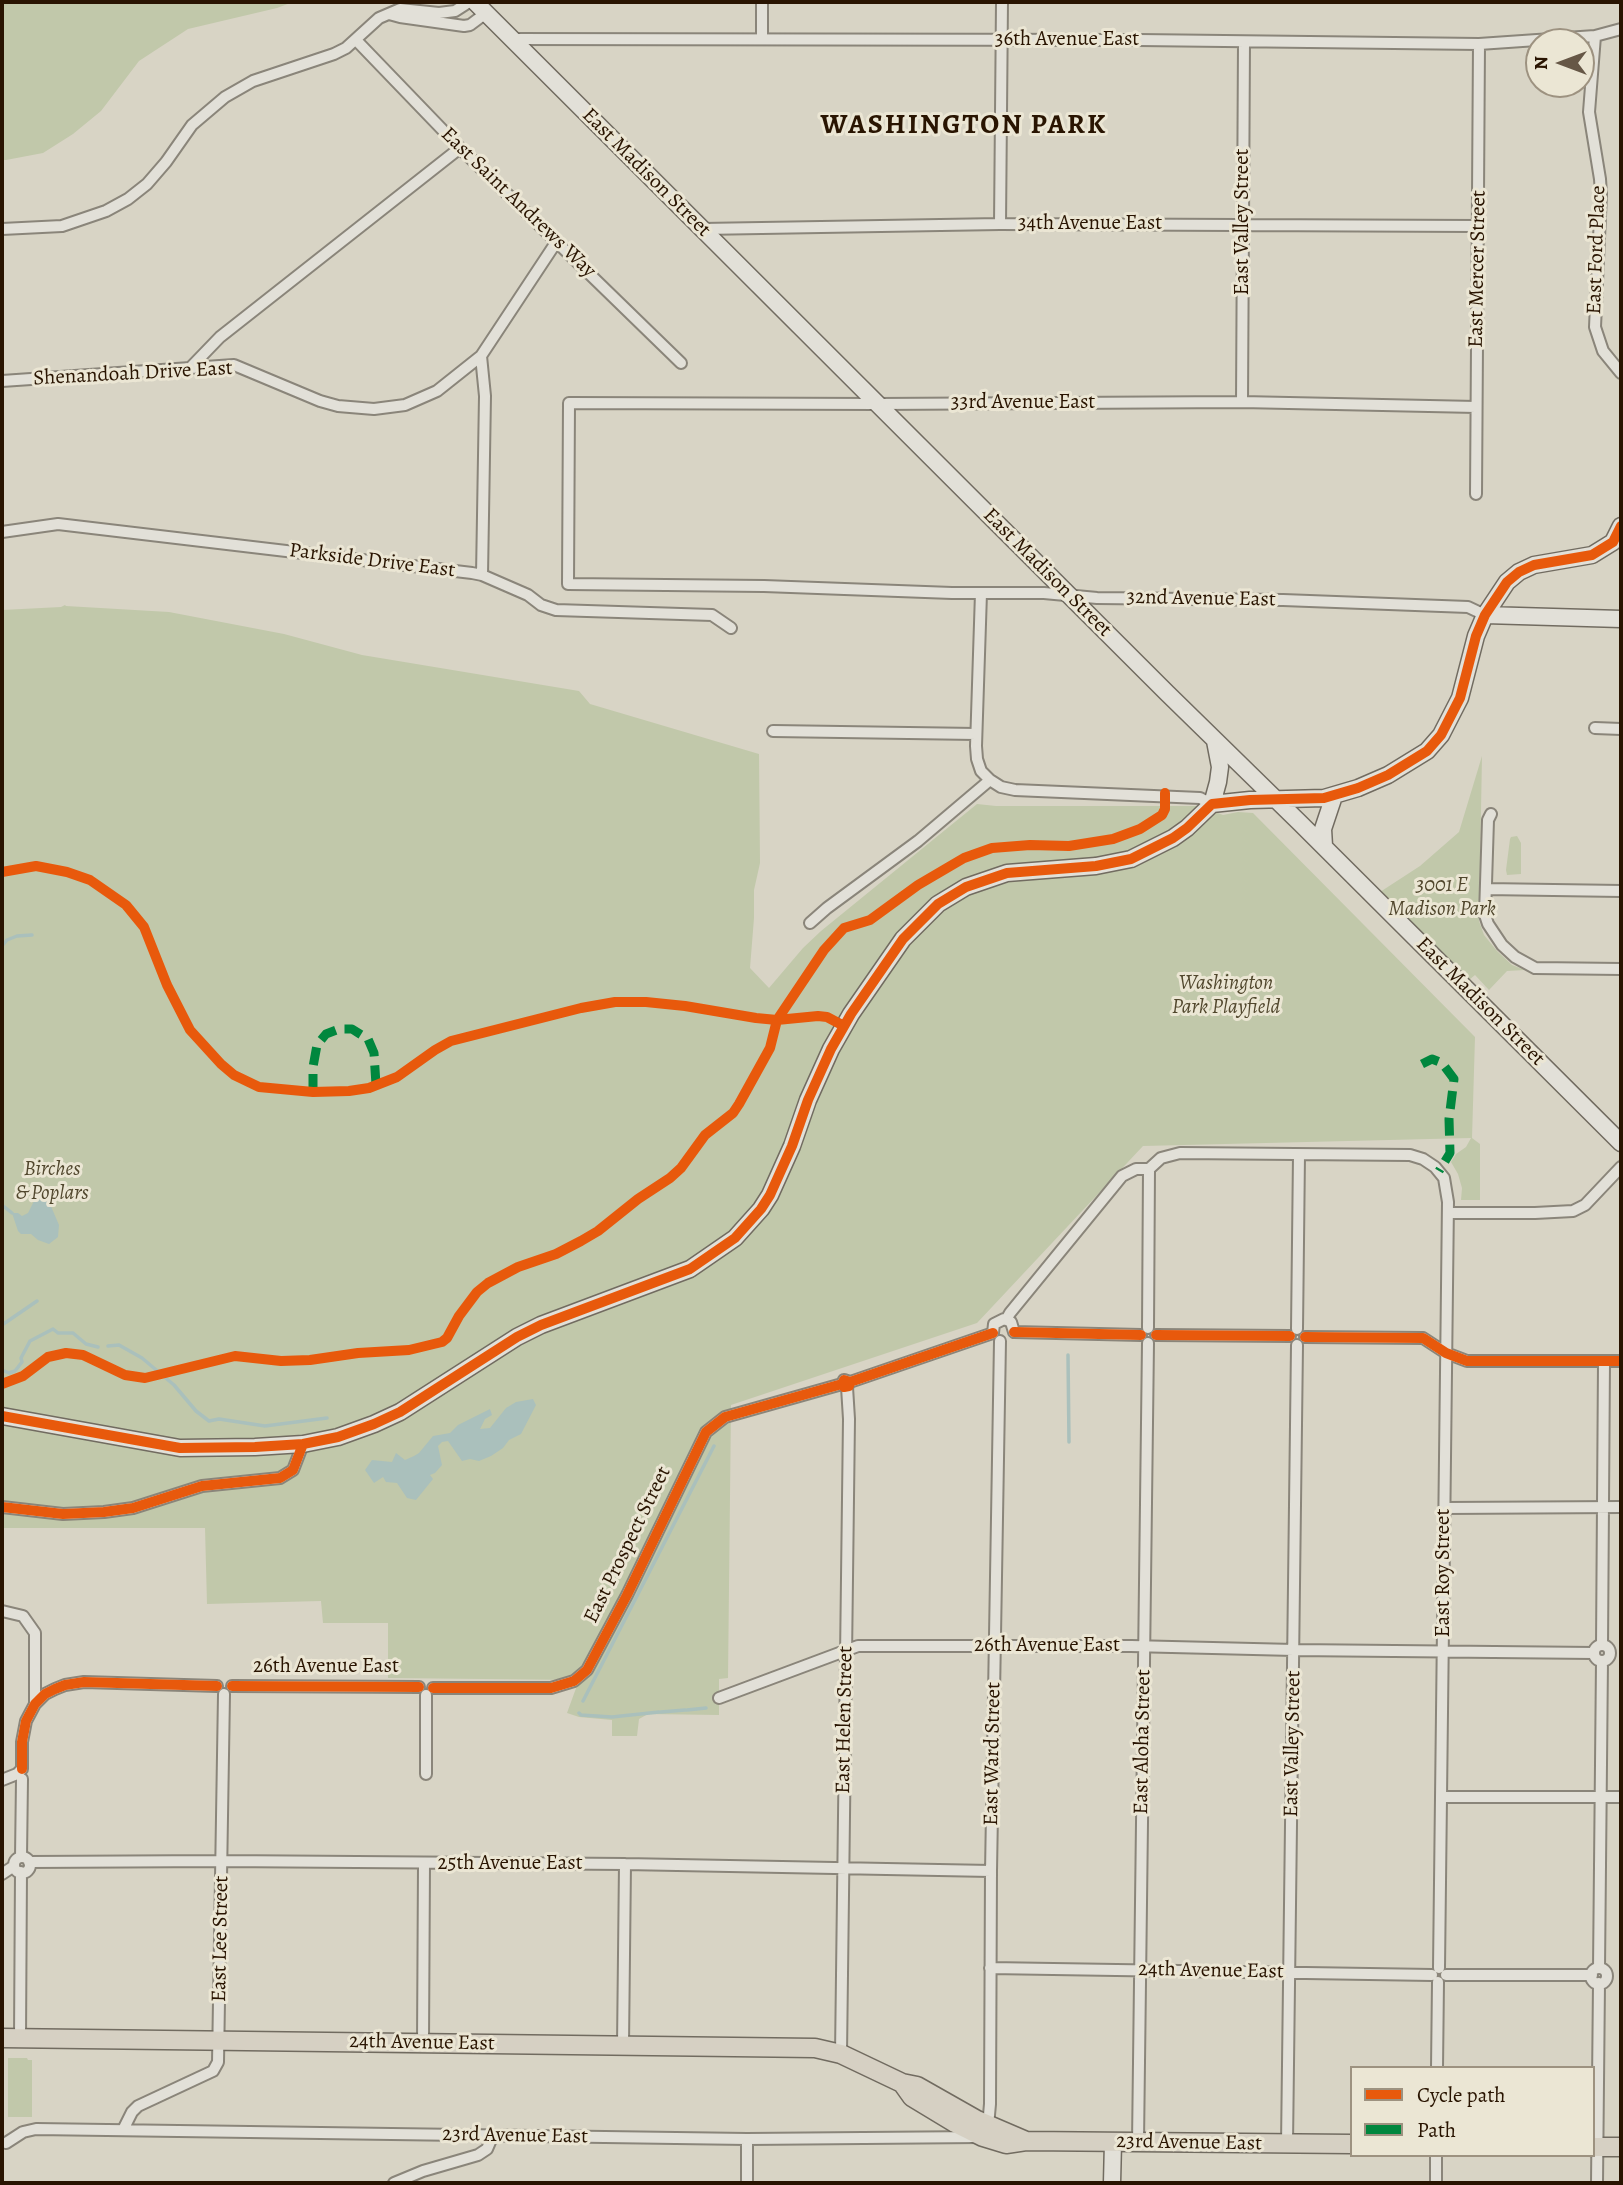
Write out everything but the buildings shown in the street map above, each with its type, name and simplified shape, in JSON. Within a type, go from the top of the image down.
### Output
[{"type":"main road","name":"East Madison Street","points":[[480,7],[1621,1143]]},
{"type":"main road","points":[[1212,804],[1334,796],[1388,775],[1427,751],[1441,735],[1460,698],[1476,636],[1485,615],[1507,582],[1534,565],[1591,555],[1612,542],[1621,527]]},
{"type":"main road","name":"32nd Avenue East","points":[[1485,615],[1621,619]]},
{"type":"main road","points":[[2,1416],[180,1448],[220,1449],[303,1444],[338,1437],[374,1424],[425,1397],[517,1337],[567,1314],[690,1269],[735,1238],[761,1209],[792,1146],[808,1100],[848,1020],[903,939],[929,912],[956,892],[1007,873],[1096,866],[1131,859],[1173,838],[1212,804],[1220,767],[1215,741]]},
{"type":"main road","points":[[1324,846],[1323,829],[1334,796]]},
{"type":"main road","name":"24th Avenue East","points":[[2,2038],[804,2048],[841,2054],[902,2083],[917,2086],[985,2131]]},
{"type":"main road","name":"23rd Avenue East","points":[[985,2131],[1026,2141],[1350,2144]]},
{"type":"main road","points":[[1112,2142],[1112,2183]]},
{"type":"main road","points":[[1595,2147],[1621,2147]]},
{"type":"street","points":[[2,229],[62,226],[106,211],[147,184],[192,125],[225,97],[253,81],[334,54],[356,40],[379,18],[400,9],[439,13],[455,11],[469,2]]},
{"type":"street","points":[[762,2],[762,38]]},
{"type":"street","points":[[1000,224],[1002,2]]},
{"type":"street","points":[[389,14],[464,26],[470,25],[480,7]]},
{"type":"street","name":"36th Avenue East","points":[[1595,36],[1621,29]]},
{"type":"street","name":"36th Avenue East","points":[[511,39],[762,38],[1479,44],[1525,41]]},
{"type":"street","name":"East Saint Andrews Way","points":[[356,40],[460,148],[681,363]]},
{"type":"street","name":"East Valley Street","points":[[1242,402],[1244,42]]},
{"type":"street","name":"East Mercer Street","points":[[1476,494],[1479,44]]},
{"type":"street","name":"East Ford Place","points":[[1590,98],[1600,179],[1595,327],[1603,351],[1621,373]]},
{"type":"street","points":[[192,366],[220,337],[460,148]]},
{"type":"street","name":"34th Avenue East","points":[[702,229],[1000,224],[1477,226]]},
{"type":"street","name":"Shenandoah Drive East","points":[[2,381],[234,365],[338,406],[374,410],[395,407],[424,398],[451,383],[481,356],[557,242]]},
{"type":"street","points":[[481,356],[485,396],[482,575]]},
{"type":"street","name":"33rd Avenue East","points":[[568,584],[569,403],[1242,402],[1476,407]]},
{"type":"street","name":"Parkside Drive East","points":[[2,532],[58,524],[482,575],[528,594],[541,605],[556,610],[712,615],[731,628]]},
{"type":"street","name":"32nd Avenue East","points":[[568,584],[764,586],[1044,593],[1097,598],[1270,600],[1468,607],[1485,615]]},
{"type":"street","points":[[981,593],[976,759],[981,771],[990,780],[1001,787],[1015,790],[1200,798],[1212,804]]},
{"type":"street","points":[[1595,728],[1621,729]]},
{"type":"street","points":[[773,731],[976,734]]},
{"type":"street","points":[[810,923],[918,841],[990,780]]},
{"type":"street","points":[[1491,814],[1488,820],[1485,915],[1502,945],[1515,957],[1535,968],[1621,969]]},
{"type":"street","points":[[1486,889],[1621,891]]},
{"type":"street","points":[[1006,1320],[1122,1176],[1136,1169],[1149,1168],[1161,1158],[1180,1153],[1299,1155]]},
{"type":"street","name":"East Valley Street","points":[[1287,2144],[1299,1155]]},
{"type":"street","name":"East Roy Street","points":[[1299,1155],[1410,1155],[1429,1163],[1444,1178],[1448,1194],[1437,2066]]},
{"type":"street","points":[[1448,1213],[1573,1211],[1585,1205],[1621,1167]]},
{"type":"street","name":"East Aloha Street","points":[[1138,2142],[1149,1168]]},
{"type":"street","points":[[846,1385],[996,1337],[1010,1339],[1014,1332],[1013,1325],[1006,1320],[996,1321],[992,1328],[996,1337]]},
{"type":"street","points":[[1014,1332],[1423,1338],[1446,1353],[1467,1361],[1621,1361]]},
{"type":"street","name":"East Ward Street","points":[[985,2131],[990,2104],[996,1337]]},
{"type":"street","points":[[1597,2183],[1595,2147],[1606,1653],[1604,1362]]},
{"type":"street","name":"East Prospect Street","points":[[574,1681],[587,1670],[627,1595],[706,1432],[715,1424],[739,1413],[846,1385]]},
{"type":"street","name":"East Helen Street","points":[[841,2054],[849,1419],[846,1385]]},
{"type":"street","points":[[2,1507],[63,1514],[104,1512],[133,1508],[202,1486],[280,1478],[293,1470],[303,1444]]},
{"type":"street","points":[[1444,1508],[1621,1507]]},
{"type":"street","points":[[2,1611],[23,1616],[35,1633],[36,1704],[26,1721],[20,1774],[20,2038]]},
{"type":"street","name":"26th Avenue East","points":[[719,1698],[858,1646],[1144,1646],[1606,1653]]},
{"type":"street","name":"26th Avenue East","points":[[36,1704],[55,1689],[84,1682],[224,1689],[426,1690],[551,1688],[574,1681]]},
{"type":"street","name":"East Lee Street","points":[[123,2130],[138,2106],[213,2071],[218,2062],[224,1689]]},
{"type":"street","points":[[426,1690],[426,1773]]},
{"type":"street","points":[[2,1780],[20,1774]]},
{"type":"street","points":[[1442,1797],[1621,1797]]},
{"type":"street","name":"25th Avenue East","points":[[21,1864],[222,1861],[625,1864],[991,1871]]},
{"type":"street","points":[[2,1874],[21,1864]]},
{"type":"street","points":[[424,1864],[424,2043]]},
{"type":"street","points":[[623,2045],[625,1864]]},
{"type":"street","name":"24th Avenue East","points":[[990,1968],[1621,1976]]},
{"type":"street","name":"23rd Avenue East","points":[[6,2143],[23,2132],[36,2129],[747,2139],[985,2131]]},
{"type":"street","points":[[394,2183],[423,2171],[478,2155],[487,2149],[493,2135]]},
{"type":"street","points":[[747,2139],[747,2183]]},
{"type":"street","points":[[1436,2157],[1436,2183]]},
{"type":"green space","points":[[2,2],[293,2],[188,29],[139,61],[101,111],[73,134],[43,153],[2,160]]},
{"type":"green space","points":[[65,605],[169,612],[284,634],[362,655],[579,691],[590,704],[759,754],[760,863],[754,890],[750,968],[769,988],[821,931],[977,804],[1199,806],[1223,815],[1253,813],[1475,1037],[1472,1138],[1480,1144],[1480,1200],[1461,1200],[1462,1188],[1451,1162],[1471,1138],[1143,1146],[977,1323],[731,1405],[728,1678],[719,1679],[719,1715],[648,1714],[639,1719],[637,1736],[612,1736],[612,1720],[579,1717],[567,1713],[579,1680],[388,1678],[388,1623],[323,1623],[321,1601],[207,1604],[205,1528],[2,1528],[2,610]]},
{"type":"green space","name":"3001 E Madison Park","points":[[1482,756],[1479,921],[1484,935],[1497,951],[1512,965],[1525,970],[1507,971],[1489,990],[1475,975],[1469,980],[1380,892],[1420,866],[1459,832]]},
{"type":"green space","points":[[1517,836],[1521,843],[1521,874],[1507,875],[1510,839]]},
{"type":"green space","points":[[8,2058],[32,2060],[32,2117],[8,2117]]},
{"type":"water","points":[[39,1195],[45,1196],[59,1225],[58,1237],[49,1244],[31,1234],[21,1234],[12,1213],[22,1216],[28,1213]]},
{"type":"water","points":[[533,1399],[536,1405],[521,1434],[509,1440],[491,1456],[479,1461],[462,1461],[448,1441],[442,1442],[438,1446],[442,1465],[430,1475],[433,1479],[416,1500],[407,1498],[397,1483],[386,1482],[383,1477],[374,1483],[365,1470],[372,1460],[392,1462],[396,1453],[405,1460],[414,1456],[433,1436],[450,1433],[458,1425],[490,1409],[492,1415],[485,1419],[480,1429],[490,1428],[506,1408],[516,1402]]},
{"type":"waterway","points":[[2,946],[7,940],[17,936],[32,935]]},
{"type":"waterway","points":[[2,1205],[12,1213]]},
{"type":"waterway","points":[[2,1325],[37,1301]]},
{"type":"waterway","points":[[2,1370],[9,1373],[15,1371],[22,1362],[21,1358],[30,1341],[53,1329],[58,1333],[73,1333],[86,1344],[98,1347]]},
{"type":"waterway","points":[[108,1346],[119,1345],[142,1358],[174,1385],[196,1411],[209,1421],[219,1419],[265,1426],[327,1418]]},
{"type":"waterway","points":[[1068,1355],[1069,1442]]},
{"type":"waterway","points":[[583,1701],[714,1446]]},
{"type":"waterway","points":[[687,1710],[706,1708]]},
{"type":"waterway","points":[[661,1712],[685,1710]]},
{"type":"waterway","points":[[579,1713],[612,1717],[659,1712]]},
{"type":"marked path","points":[[313,1092],[313,1067],[317,1045],[326,1034],[339,1029],[352,1029],[368,1039],[374,1053],[376,1085]]},
{"type":"marked path","points":[[1422,1064],[1432,1059],[1442,1063],[1454,1079],[1449,1119],[1450,1153],[1439,1171]]},
{"type":"cycle path","points":[[2,1416],[180,1448],[303,1444],[338,1437],[400,1412],[517,1337],[541,1325],[690,1269],[735,1238],[761,1209],[792,1146],[808,1100],[831,1049],[851,1014],[903,939],[938,904],[966,887],[1007,873],[1096,866],[1131,859],[1173,838],[1212,804],[1324,798],[1388,775],[1427,751],[1441,735],[1460,698],[1476,636],[1485,615],[1507,582],[1534,565],[1592,555],[1613,542],[1621,526]]},
{"type":"cycle path","points":[[2,1384],[23,1376],[48,1357],[66,1353],[83,1355],[125,1375],[145,1378],[235,1356],[281,1361],[310,1360],[358,1353],[409,1350],[442,1342],[477,1292],[488,1283],[518,1267],[556,1254],[598,1231],[681,1168],[705,1135],[733,1113],[770,1048],[777,1020],[824,950],[844,928],[870,920],[918,885],[964,858],[992,848],[1069,846],[1113,839],[1140,829],[1162,815],[1165,809],[1165,793]]},
{"type":"cycle path","points":[[2,872],[36,866],[67,872],[90,880],[126,905],[144,927],[167,985],[190,1030],[234,1075],[259,1087],[313,1092],[369,1088],[397,1077],[451,1041],[615,1002],[685,1006],[777,1020],[818,1016],[827,1017],[844,1026]]},
{"type":"cycle path","points":[[1014,1332],[1141,1335]]},
{"type":"cycle path","points":[[844,1387],[849,1386],[850,1382],[993,1333]]},
{"type":"cycle path","points":[[1156,1335],[1290,1336]]},
{"type":"cycle path","points":[[1305,1337],[1423,1338],[1446,1353],[1467,1361],[1621,1361]]},
{"type":"cycle path","points":[[433,1688],[551,1688],[574,1681],[587,1670],[627,1595],[706,1432],[725,1417],[842,1384],[844,1380],[850,1382]]},
{"type":"cycle path","points":[[2,1507],[63,1514],[104,1512],[133,1508],[202,1486],[280,1478],[293,1470],[303,1444]]},
{"type":"cycle path","points":[[22,1769],[22,1742],[26,1721],[35,1704],[55,1689],[84,1682],[217,1686]]},
{"type":"cycle path","points":[[232,1686],[419,1687]]},
{"type":"district","name":"WASHINGTON PARK","points":[[964,126]]},
{"type":"park label","name":"Washington Park Playfield","points":[[1226,996]]},
{"type":"park label","name":"Birches & Poplars","points":[[52,1182]]}]
